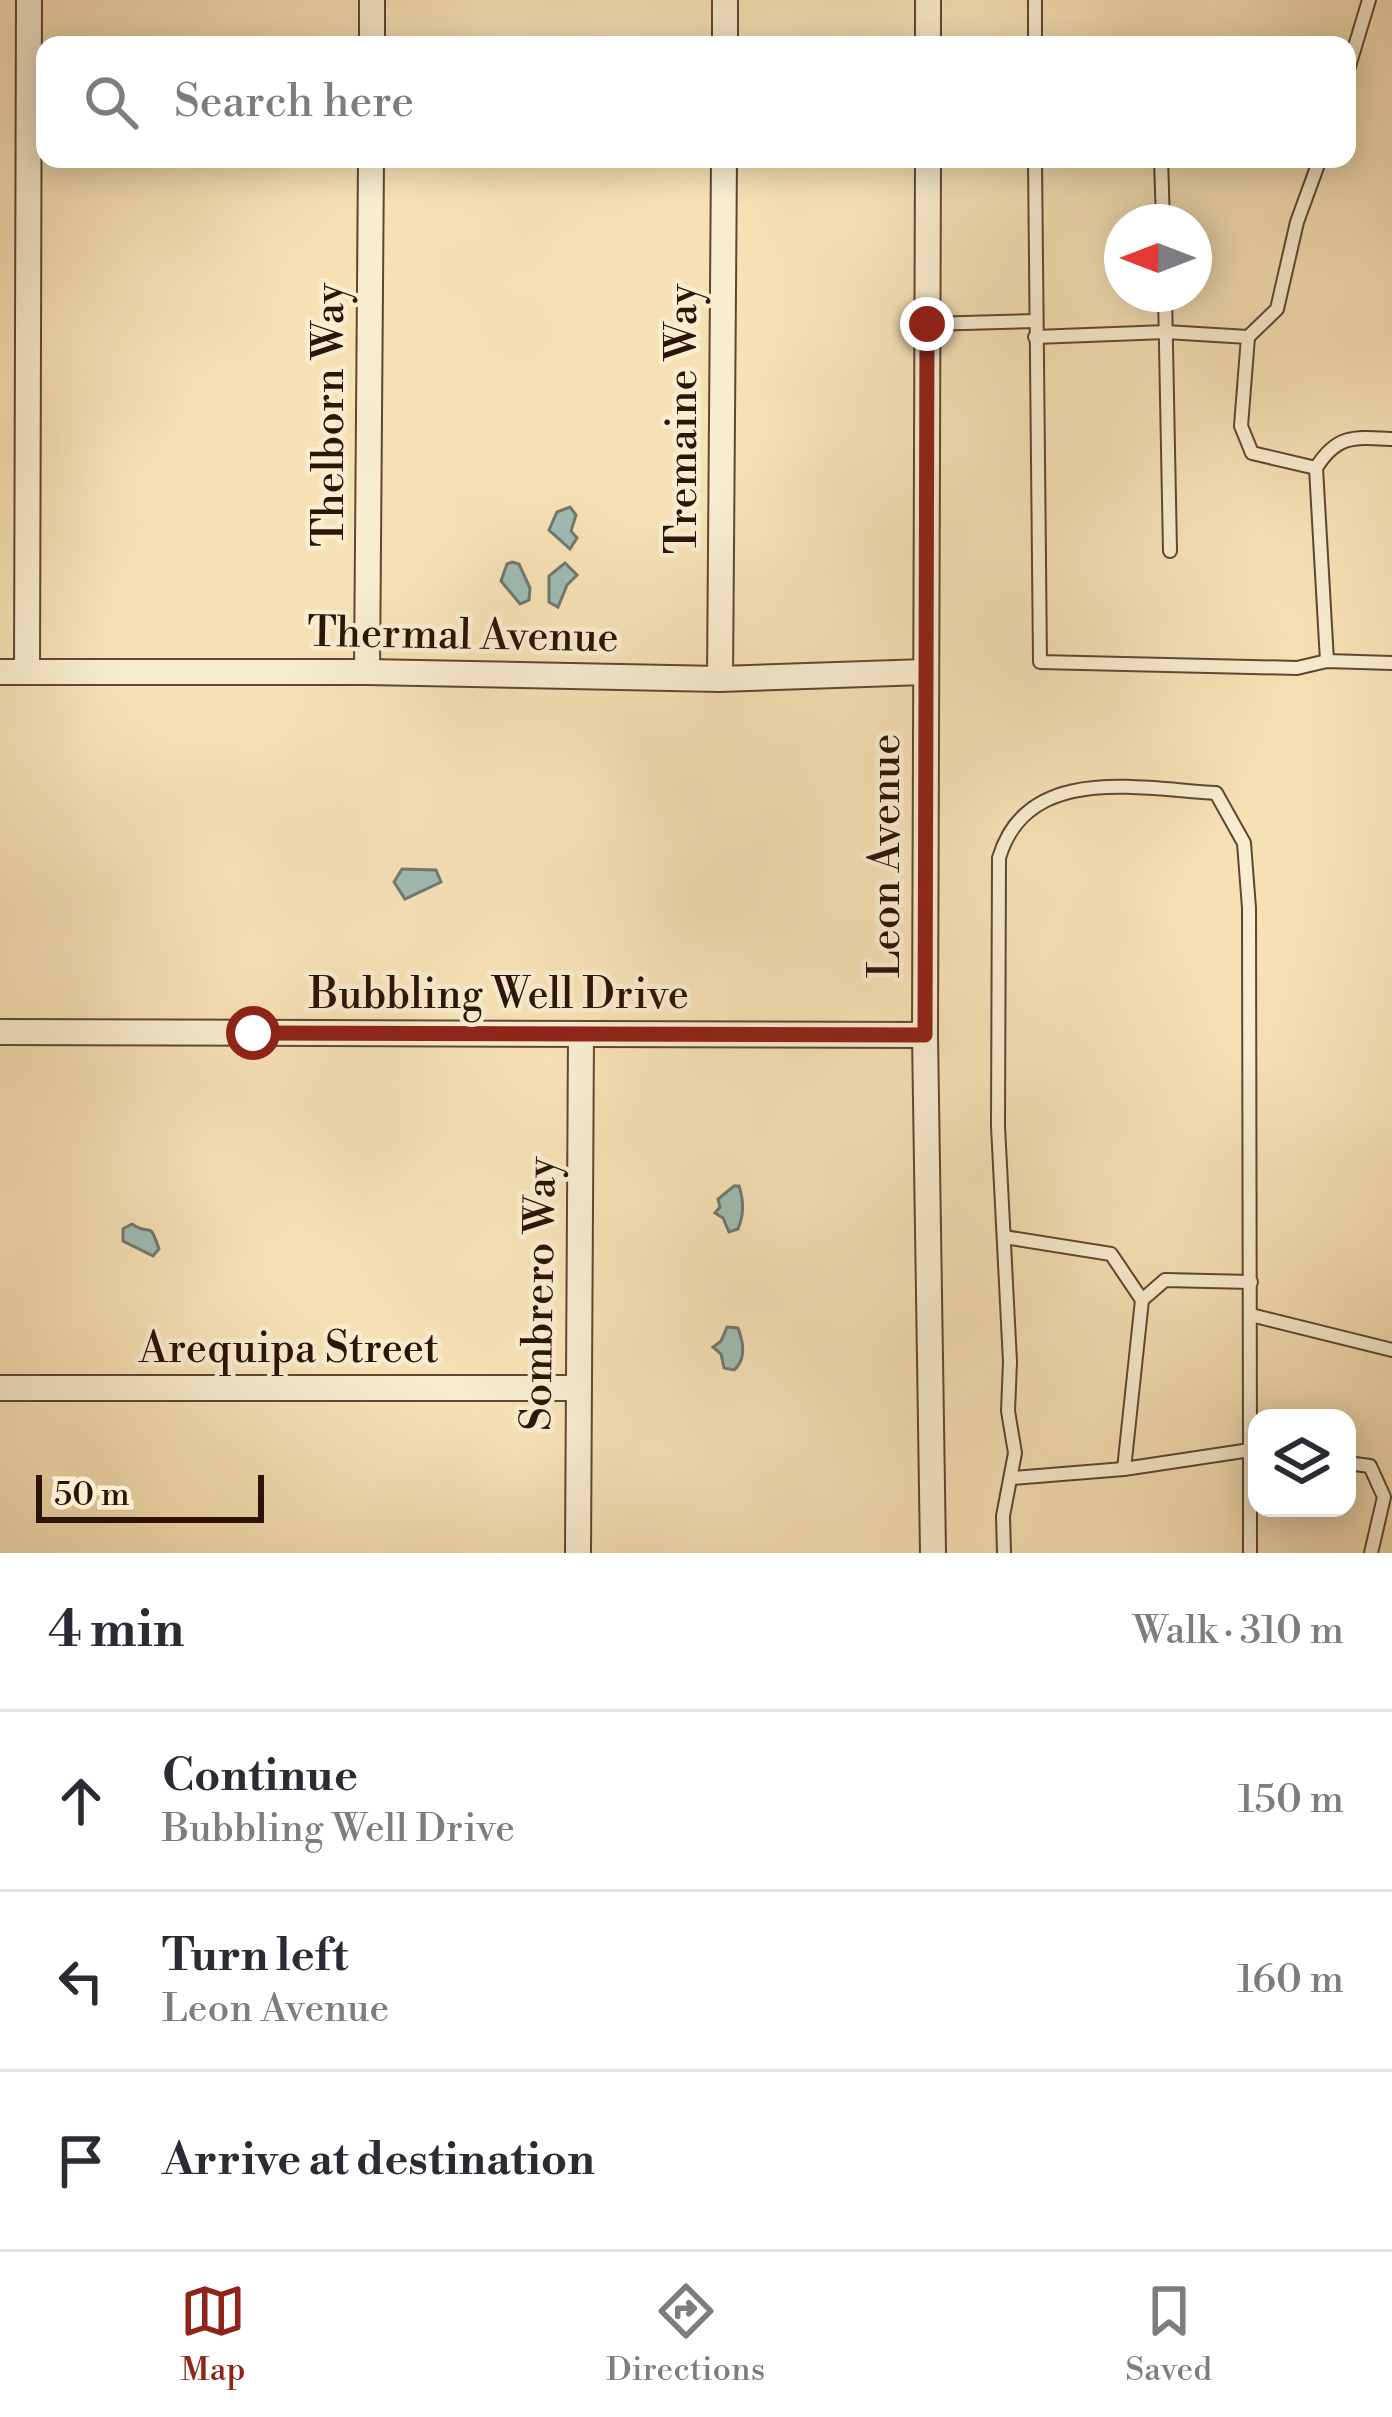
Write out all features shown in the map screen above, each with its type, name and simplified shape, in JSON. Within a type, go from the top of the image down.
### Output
[{"type":"street","points":[[27,672],[29,0]]},
{"type":"street","points":[[372,0],[372,36]]},
{"type":"street","points":[[725,0],[725,36]]},
{"type":"street","points":[[928,0],[928,36]]},
{"type":"street","name":"Thelborn Way","points":[[367,672],[371,168]]},
{"type":"street","name":"Tremaine Way","points":[[720,679],[724,168]]},
{"type":"street","name":"Leon Avenue","points":[[928,168],[925,1035],[933,1553]]},
{"type":"street","name":"Thermal Avenue","points":[[0,672],[720,679],[925,672]]},
{"type":"street","name":"Bubbling Well Drive","points":[[0,1031],[925,1035]]},
{"type":"street","name":"Sombrero Way","points":[[578,1553],[581,1035]]},
{"type":"street","name":"Arequipa Street","points":[[0,1388],[577,1388]]},
{"type":"lane","points":[[1035,0],[1035,36]]},
{"type":"lane","points":[[1356,43],[1369,0]]},
{"type":"lane","points":[[1035,168],[1040,662],[1297,668],[1327,661],[1392,663]]},
{"type":"lane","points":[[1161,168],[1162,204]]},
{"type":"lane","points":[[1316,468],[1252,453],[1241,426],[1248,337],[1277,310],[1297,222],[1317,168]]},
{"type":"lane","points":[[1165,312],[1170,551]]},
{"type":"lane","points":[[927,324],[1035,322]]},
{"type":"lane","points":[[1035,337],[1166,332],[1248,337]]},
{"type":"lane","points":[[1327,661],[1316,468],[1328,449],[1352,437],[1392,440]]},
{"type":"lane","points":[[1004,1553],[1003,1516],[1015,1453],[1008,1411],[998,1126],[999,857],[1017,820],[1043,799],[1090,786],[1216,793],[1244,843],[1249,908],[1252,1409]]},
{"type":"lane","points":[[1004,1237],[1111,1254],[1142,1300],[1124,1469]]},
{"type":"lane","points":[[1142,1300],[1165,1280],[1251,1282]]},
{"type":"lane","points":[[1251,1315],[1392,1350]]},
{"type":"lane","points":[[1012,1478],[1124,1469],[1248,1451]]},
{"type":"lane","points":[[1356,1464],[1370,1466],[1388,1492],[1371,1553]]},
{"type":"lane","points":[[1250,1553],[1251,1517]]},
{"type":"water","points":[[570,507],[576,515],[571,531],[577,538],[570,549],[549,530],[557,512]]},
{"type":"water","points":[[512,562],[519,564],[530,588],[529,600],[520,604],[501,581]]},
{"type":"water","points":[[565,563],[577,575],[558,607],[549,602],[549,576]]},
{"type":"water","points":[[402,869],[436,870],[441,882],[405,899],[394,882]]},
{"type":"water","points":[[739,1186],[742,1213],[738,1229],[729,1232],[715,1213],[720,1207],[718,1199]]},
{"type":"water","points":[[132,1224],[153,1234],[159,1249],[153,1256],[123,1241],[123,1229]]},
{"type":"water","points":[[727,1327],[738,1328],[742,1344],[741,1361],[734,1370],[724,1368],[721,1354],[713,1347]]},
{"type":"route","points":[[253,1033],[925,1035],[927,324]]}]
